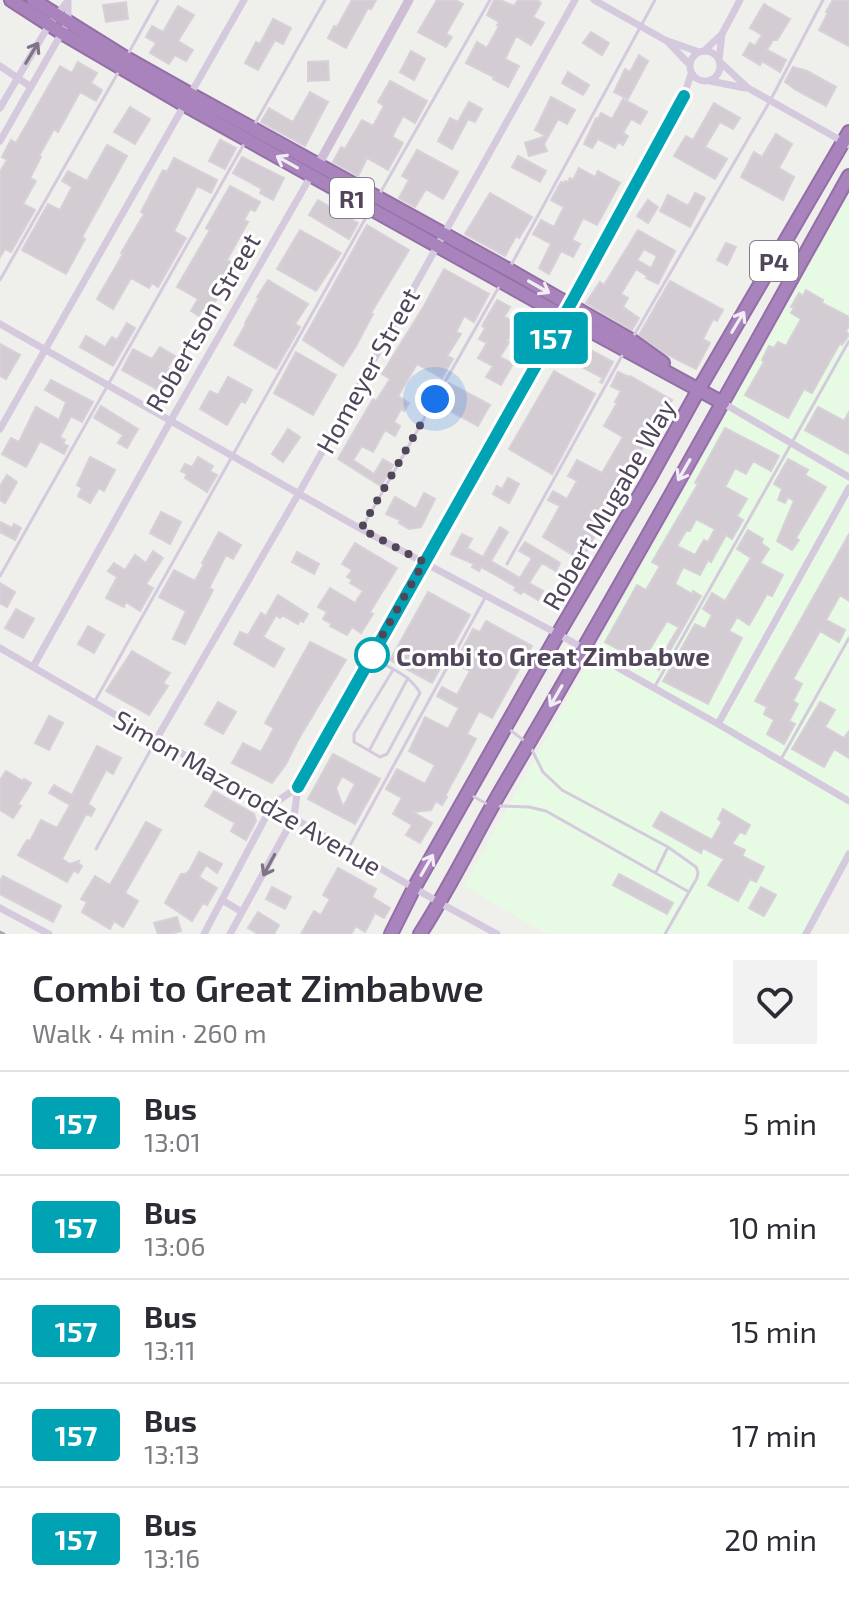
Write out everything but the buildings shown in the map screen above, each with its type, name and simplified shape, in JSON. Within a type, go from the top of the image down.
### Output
[{"type":"highway","name":"R1","points":[[11,0],[52,20],[188,100],[628,345],[699,389]]},
{"type":"highway","name":"R1","points":[[33,0],[52,20]]},
{"type":"highway","name":"P4","points":[[699,389],[847,139]]},
{"type":"highway","name":"P4","points":[[723,403],[849,176]]},
{"type":"highway","points":[[799,218],[819,230]]},
{"type":"highway","name":"R1","points":[[440,240],[509,270],[566,311]]},
{"type":"highway","points":[[752,299],[774,311]]},
{"type":"highway","points":[[699,389],[723,403]]},
{"type":"highway","name":"Robert Mugabe Way","points":[[391,934],[414,888],[699,389]]},
{"type":"highway","name":"Robert Mugabe Way","points":[[420,934],[723,403]]},
{"type":"highway","points":[[648,481],[670,494]]},
{"type":"highway","points":[[611,545],[633,559]]},
{"type":"street","points":[[0,429],[244,0]]},
{"type":"street","name":"Robertson Street","points":[[33,667],[409,0]]},
{"type":"street","name":"Homeyer Street","points":[[157,738],[299,493],[575,0]]},
{"type":"street","points":[[594,0],[665,40],[714,54],[748,88],[847,139]]},
{"type":"street","points":[[684,96],[719,72],[722,34],[740,0]]},
{"type":"street","points":[[0,108],[52,20],[68,1]]},
{"type":"street","points":[[0,141],[65,28],[68,1]]},
{"type":"street","points":[[689,64],[722,34]]},
{"type":"street","points":[[230,934],[294,817],[298,787],[684,96],[691,74],[689,64],[665,40]]},
{"type":"street","points":[[0,66],[31,87]]},
{"type":"street","points":[[691,74],[699,81],[748,88]]},
{"type":"street","points":[[0,324],[361,529],[583,648],[849,801]]},
{"type":"street","points":[[723,403],[849,477]]},
{"type":"street","points":[[718,724],[849,488]]},
{"type":"street","name":"Simon Mazorodze Avenue","points":[[0,648],[497,934]]},
{"type":"street","points":[[204,934],[272,805],[298,787]]},
{"type":"street","points":[[806,934],[849,854]]},
{"type":"street","points":[[222,900],[242,912]]},
{"type":"street","points":[[0,908],[49,934]]},
{"type":"lane","points":[[0,280],[158,0]]},
{"type":"lane","points":[[0,576],[325,0]]},
{"type":"lane","points":[[95,702],[490,0]]},
{"type":"lane","points":[[361,529],[509,270],[655,0]]},
{"type":"lane","points":[[507,564],[628,345],[770,101],[823,0]]},
{"type":"lane","points":[[654,688],[849,341]]},
{"type":"lane","points":[[348,849],[487,596]]},
{"type":"lane","points":[[780,761],[849,638]]},
{"type":"lane","points":[[370,657],[408,678],[414,682],[420,693],[387,754],[380,757],[354,742],[354,734],[393,670]]},
{"type":"lane","points":[[369,750],[408,678]]},
{"type":"lane","points":[[506,727],[529,744],[543,772],[562,790],[668,847],[698,869],[698,876],[665,934]]},
{"type":"lane","points":[[96,849],[157,738]]},
{"type":"lane","points":[[468,793],[492,806],[529,807],[546,811],[689,892]]},
{"type":"lane","points":[[656,872],[668,847]]},
{"type":"shaded area","points":[[849,194],[849,858],[810,934],[547,934],[464,886]]},
{"type":"railway","points":[[0,932],[4,934]]},
{"type":"bus line","name":"157","points":[[298,787],[570,305],[684,96]]},
{"type":"place","name":"Combi to Great Zimbabwe","points":[[372,655]]},
{"type":"route","points":[[372,655],[370,657],[424,562],[361,529],[435,399]]}]
